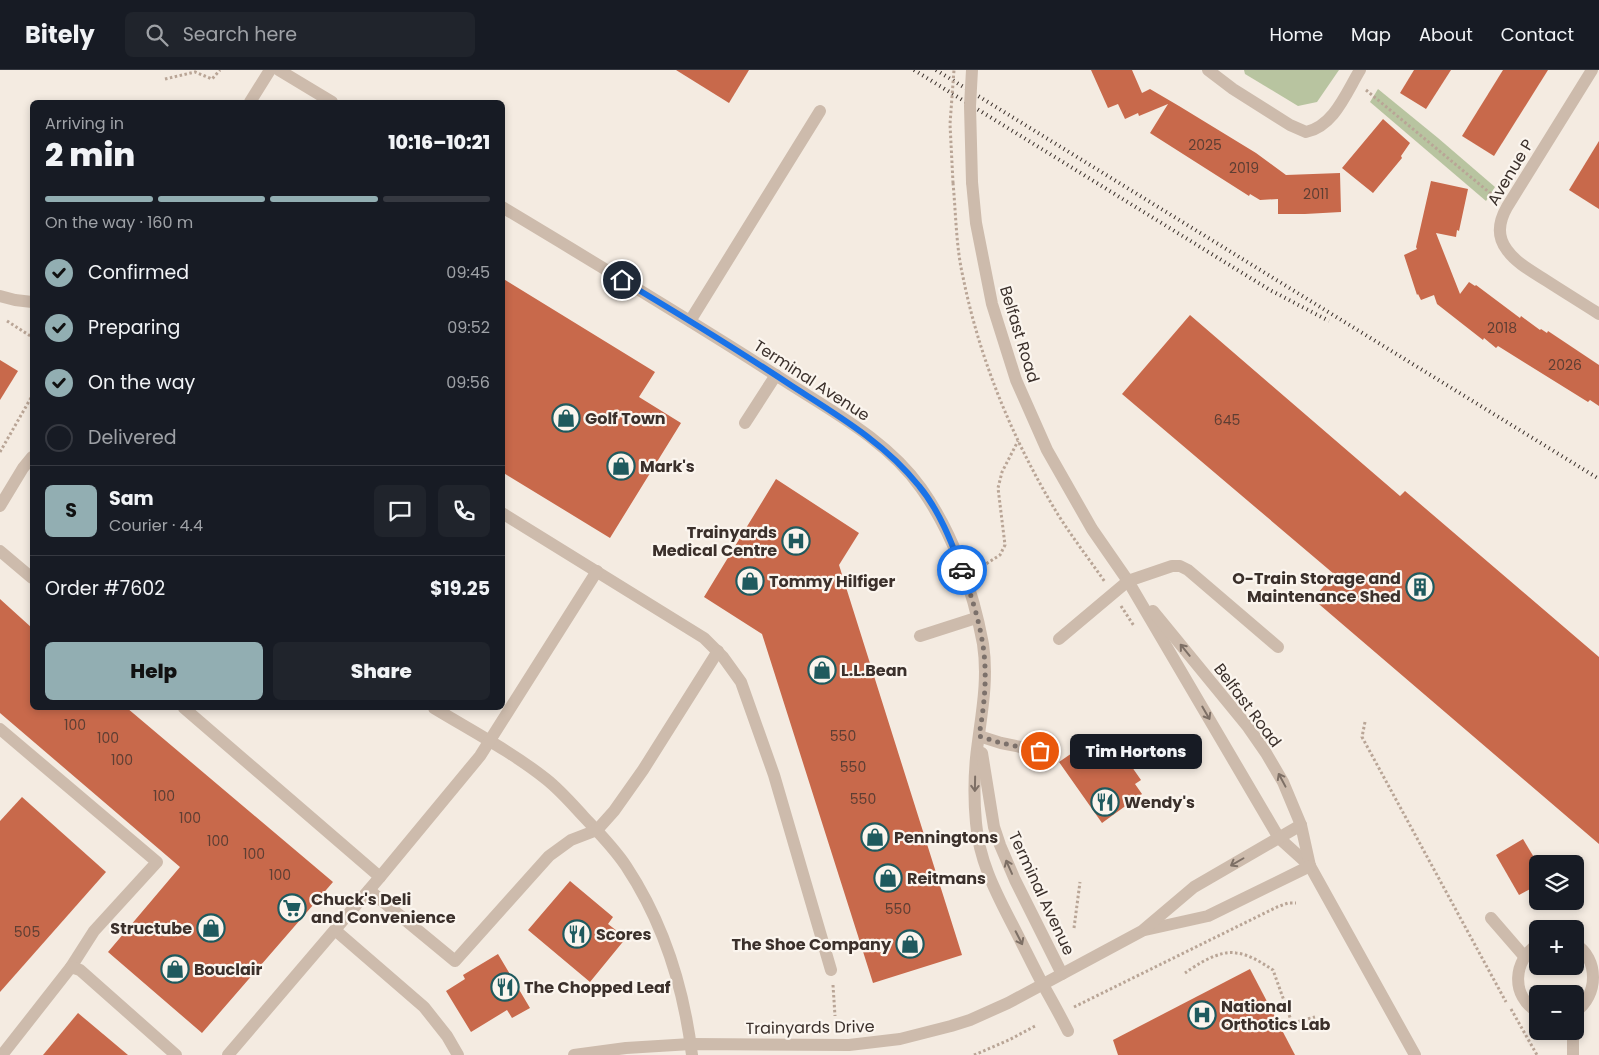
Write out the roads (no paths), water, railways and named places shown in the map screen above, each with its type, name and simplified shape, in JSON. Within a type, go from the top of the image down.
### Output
[{"type":"street","points":[[251,100],[270,70]]},
{"type":"street","points":[[279,70],[329,100]]},
{"type":"street","name":"Belfast Road","points":[[972,70],[970,106],[972,182],[976,223],[992,304],[1016,380],[1047,450],[1092,529],[1128,580],[1248,727],[1283,782],[1302,825],[1310,866],[1415,1055]]},
{"type":"street","points":[[1208,70],[1232,89],[1290,125],[1306,132],[1319,128],[1332,117],[1357,75]]},
{"type":"street","name":"Avenue P","points":[[1592,70],[1502,215],[1500,229],[1507,251],[1523,265],[1599,314]]},
{"type":"street","points":[[690,321],[820,111]]},
{"type":"street","name":"Terminal Avenue","points":[[505,209],[690,321],[864,433],[888,452],[920,487],[941,521],[963,573],[976,618],[985,665],[986,687],[976,759],[975,804],[979,847],[996,893],[1068,1031]]},
{"type":"street","points":[[0,296],[30,302]]},
{"type":"street","points":[[745,423],[776,375]]},
{"type":"street","points":[[0,506],[30,459]]},
{"type":"street","points":[[505,515],[704,638],[718,651],[741,682],[774,775],[830,970]]},
{"type":"street","points":[[0,552],[30,576]]},
{"type":"street","points":[[1059,639],[1128,580],[1172,566],[1180,566],[1197,577],[1278,647]]},
{"type":"street","points":[[228,1055],[463,778],[491,741],[597,571]]},
{"type":"street","name":"Belfast Road","points":[[1128,580],[1279,838],[1310,866]]},
{"type":"street","points":[[920,636],[976,618]]},
{"type":"street","points":[[369,890],[455,961],[549,856],[571,840],[597,830],[614,812],[643,770],[718,651]]},
{"type":"street","points":[[186,710],[380,877]]},
{"type":"street","points":[[437,710],[491,741],[546,780],[597,830],[625,865],[660,927],[676,976],[692,1050]]},
{"type":"street","points":[[0,729],[158,862],[94,931],[71,967],[2,1055]]},
{"type":"street","points":[[979,736],[1001,743],[1040,751]]},
{"type":"street","name":"Terminal Avenue","points":[[979,736],[993,819],[1000,845],[1011,872],[1062,974]]},
{"type":"street","name":"Trainyards Drive","points":[[574,1055],[626,1048],[692,1050],[849,1046],[900,1040],[926,1034],[970,1020],[1008,1003],[1142,931],[1194,887],[1302,825]]},
{"type":"street","name":"Trainyards Drive","points":[[1142,931],[1208,916],[1310,866]]},
{"type":"street","points":[[1491,918],[1524,956]]},
{"type":"street","points":[[335,930],[424,1007],[447,1036],[458,1055]]},
{"type":"street","points":[[1584,951],[1592,962],[1595,971],[1595,981],[1589,1000],[1584,1004]]},
{"type":"street","points":[[1529,952],[1524,956],[1518,975],[1521,995],[1529,1005]]},
{"type":"street","points":[[71,967],[80,970],[176,1055]]},
{"type":"street","points":[[1572,1055],[1573,1040]]},
{"type":"railway","points":[[914,70],[1270,290],[1329,321]]},
{"type":"railway","points":[[936,70],[1599,479]]},
{"type":"place","name":"Golf Town","points":[[566,418]]},
{"type":"place","name":"Mark's","points":[[621,466]]},
{"type":"place","name":"Trainyards Medical Centre","points":[[796,541]]},
{"type":"place","name":"Tommy Hilfiger","points":[[750,581]]},
{"type":"place","name":"O-Train Storage and Maintenance Shed","points":[[1420,587]]},
{"type":"place","name":"L.L.Bean","points":[[822,670]]},
{"type":"place","name":"Tim Hortons","points":[[1040,751]]},
{"type":"place","name":"Wendy's","points":[[1105,802]]},
{"type":"place","name":"Penningtons","points":[[875,837]]},
{"type":"place","name":"Reitmans","points":[[888,878]]},
{"type":"place","name":"Chuck's Deli and Convenience","points":[[292,908]]},
{"type":"place","name":"Structube","points":[[211,928]]},
{"type":"place","name":"Scores","points":[[577,934]]},
{"type":"place","name":"The Shoe Company","points":[[910,944]]},
{"type":"place","name":"Bouclair","points":[[175,969]]},
{"type":"place","name":"The Chopped Leaf","points":[[505,987]]},
{"type":"place","name":"National Orthotics Lab","points":[[1202,1015]]}]
